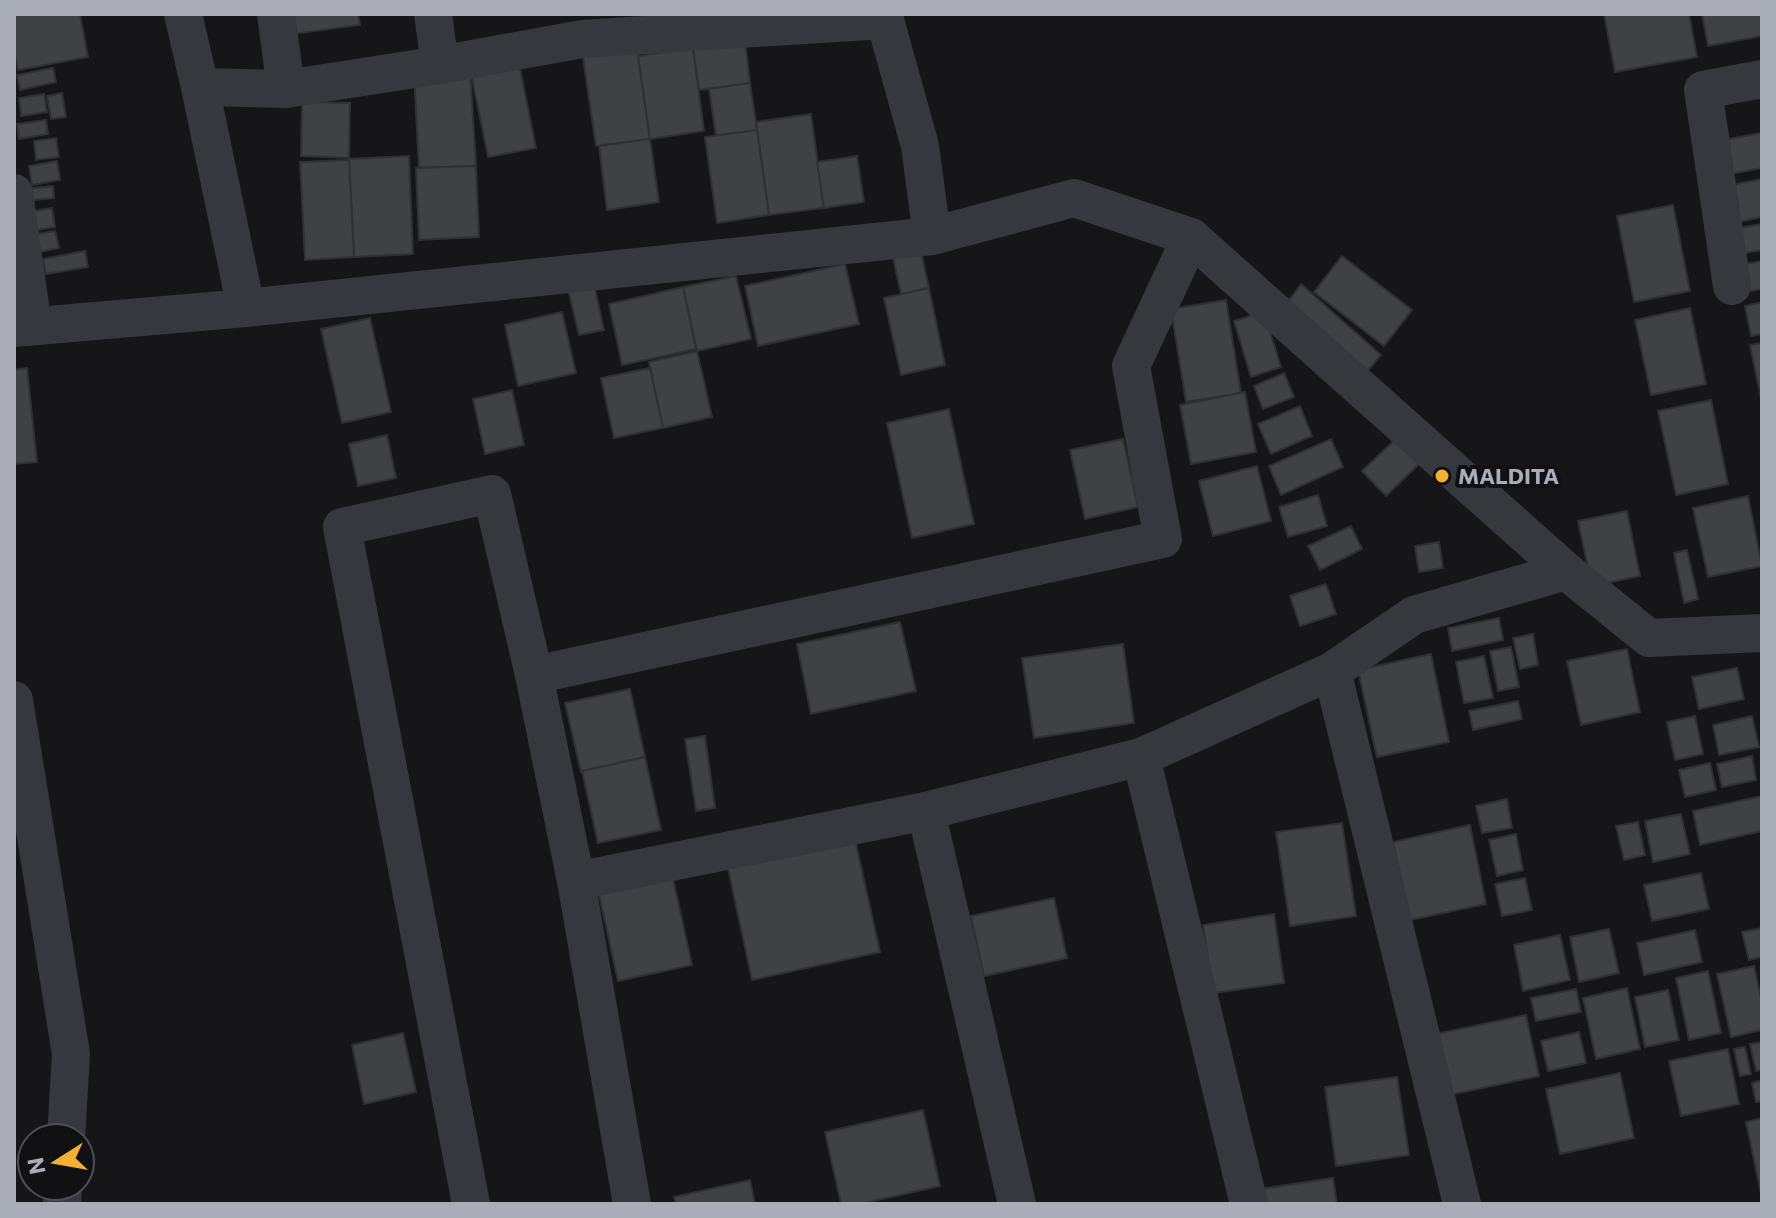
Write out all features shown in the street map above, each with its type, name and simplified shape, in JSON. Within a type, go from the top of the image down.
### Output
[{"type":"street","points":[[183,14],[246,308]]},
{"type":"street","points":[[276,14],[286,89]]},
{"type":"street","points":[[433,14],[440,65]]},
{"type":"street","points":[[200,87],[286,89],[440,65],[580,27],[885,17],[920,146],[932,236]]},
{"type":"street","points":[[1732,286],[1703,90],[1762,79]]},
{"type":"street","points":[[14,193],[24,327],[246,308],[932,236],[1074,198],[1191,237],[1566,571],[1649,638],[1762,633]]},
{"type":"street","points":[[534,675],[1163,539],[1131,366],[1191,237]]},
{"type":"street","points":[[471,1204],[342,527],[492,494],[534,675],[576,881],[632,1204]]},
{"type":"street","points":[[576,881],[926,811],[1141,757],[1332,671],[1414,615],[1566,571]]},
{"type":"street","points":[[1332,671],[1462,1204]]},
{"type":"street","points":[[14,700],[71,1054],[67,1122]]},
{"type":"street","points":[[1141,757],[1249,1204]]},
{"type":"street","points":[[926,811],[1017,1204]]},
{"type":"building","points":[[14,14],[80,14],[88,57],[18,70],[14,49]]},
{"type":"building","points":[[290,14],[358,14],[360,25],[293,34]]},
{"type":"building","points":[[1604,14],[1689,14],[1697,57],[1615,72]]},
{"type":"building","points":[[1702,14],[1762,14],[1762,36],[1708,46]]},
{"type":"building","points":[[745,41],[750,83],[699,90],[693,48]]},
{"type":"building","points":[[637,44],[650,139],[596,146],[582,51]]},
{"type":"building","points":[[693,48],[704,131],[650,139],[638,56]]},
{"type":"building","points":[[518,59],[536,148],[488,157],[470,68]]},
{"type":"building","points":[[53,68],[56,82],[20,90],[17,75]]},
{"type":"building","points":[[470,70],[476,166],[419,168],[414,72]]},
{"type":"building","points":[[750,83],[757,130],[716,136],[709,89]]},
{"type":"building","points":[[62,93],[66,117],[51,119],[47,96]]},
{"type":"building","points":[[44,94],[47,112],[21,116],[19,98]]},
{"type":"building","points":[[302,102],[350,103],[349,158],[301,156]]},
{"type":"building","points":[[811,114],[824,208],[769,215],[756,122]]},
{"type":"building","points":[[46,120],[48,134],[19,139],[17,124]]},
{"type":"building","points":[[757,130],[769,215],[717,223],[705,137]]},
{"type":"building","points":[[1761,133],[1762,168],[1719,176],[1713,142]]},
{"type":"building","points":[[56,138],[59,157],[36,160],[34,141]]},
{"type":"building","points":[[650,139],[659,202],[607,210],[599,146]]},
{"type":"building","points":[[409,156],[413,254],[354,257],[349,159]]},
{"type":"building","points":[[857,156],[864,202],[824,208],[817,162]]},
{"type":"building","points":[[349,160],[354,257],[305,260],[300,162]]},
{"type":"building","points":[[57,161],[60,180],[32,185],[29,166]]},
{"type":"building","points":[[476,166],[479,237],[419,240],[416,168]]},
{"type":"building","points":[[1762,179],[1762,217],[1733,223],[1726,186]]},
{"type":"building","points":[[53,186],[54,198],[25,201],[24,189]]},
{"type":"building","points":[[1673,205],[1690,291],[1634,302],[1617,216]]},
{"type":"building","points":[[52,208],[55,227],[32,231],[29,212]]},
{"type":"building","points":[[1762,224],[1762,250],[1733,255],[1728,230]]},
{"type":"building","points":[[55,231],[59,248],[39,252],[36,234]]},
{"type":"building","points":[[919,243],[929,288],[901,294],[891,249]]},
{"type":"building","points":[[85,251],[88,267],[46,274],[43,259]]},
{"type":"building","points":[[1342,256],[1412,310],[1384,346],[1314,292]]},
{"type":"building","points":[[1762,261],[1762,289],[1739,293],[1734,266]]},
{"type":"building","points":[[845,264],[859,324],[758,346],[745,286]]},
{"type":"building","points":[[592,275],[604,330],[579,335],[566,281]]},
{"type":"building","points":[[736,276],[751,339],[697,351],[683,287]]},
{"type":"building","points":[[1301,284],[1381,355],[1358,382],[1284,307]]},
{"type":"building","points":[[683,287],[696,349],[622,365],[609,304]]},
{"type":"building","points":[[929,288],[945,365],[901,375],[884,298]]},
{"type":"building","points":[[1226,300],[1241,393],[1186,402],[1171,309]]},
{"type":"building","points":[[1762,302],[1762,334],[1751,336],[1745,306]]},
{"type":"building","points":[[1690,308],[1706,384],[1651,395],[1635,320]]},
{"type":"building","points":[[562,312],[576,373],[518,386],[505,325]]},
{"type":"building","points":[[1264,312],[1281,367],[1251,377],[1234,321]]},
{"type":"building","points":[[370,318],[391,412],[342,423],[321,329]]},
{"type":"building","points":[[1762,343],[1762,403],[1750,345]]},
{"type":"building","points":[[697,351],[712,417],[663,428],[649,362]]},
{"type":"building","points":[[27,368],[37,462],[14,464],[14,370]]},
{"type":"building","points":[[650,368],[663,428],[614,438],[601,378]]},
{"type":"building","points":[[1284,373],[1294,397],[1263,409],[1254,386]]},
{"type":"building","points":[[512,390],[524,445],[485,454],[473,399]]},
{"type":"building","points":[[1245,392],[1256,452],[1191,464],[1180,405]]},
{"type":"building","points":[[1711,400],[1728,484],[1676,495],[1658,411]]},
{"type":"building","points":[[1300,406],[1312,436],[1271,454],[1258,424]]},
{"type":"building","points":[[949,409],[974,524],[912,538],[887,423]]},
{"type":"building","points":[[387,435],[396,478],[358,486],[349,444]]},
{"type":"building","points":[[1400,435],[1423,460],[1386,496],[1362,471]]},
{"type":"building","points":[[1123,439],[1138,507],[1085,519],[1070,450]]},
{"type":"building","points":[[1331,439],[1343,467],[1281,495],[1269,466]]},
{"type":"building","points":[[1257,466],[1271,521],[1213,536],[1199,481]]},
{"type":"building","points":[[1318,495],[1327,526],[1288,537],[1279,507]]},
{"type":"building","points":[[1748,496],[1762,566],[1708,577],[1693,508]]},
{"type":"building","points":[[1627,511],[1640,576],[1592,586],[1578,521]]},
{"type":"building","points":[[1351,526],[1362,549],[1320,570],[1308,546]]},
{"type":"building","points":[[1439,542],[1443,568],[1419,572],[1415,546]]},
{"type":"building","points":[[1687,550],[1698,599],[1684,603],[1674,553]]},
{"type":"building","points":[[1326,584],[1336,614],[1300,626],[1290,596]]},
{"type":"building","points":[[1499,618],[1503,640],[1452,651],[1448,628]]},
{"type":"building","points":[[900,622],[916,691],[811,714],[797,644]]},
{"type":"building","points":[[1533,634],[1538,665],[1520,669],[1513,638]]},
{"type":"building","points":[[1123,644],[1134,723],[1034,738],[1022,658]]},
{"type":"building","points":[[1511,647],[1519,687],[1498,691],[1490,651]]},
{"type":"building","points":[[1627,649],[1640,712],[1581,725],[1567,661]]},
{"type":"building","points":[[1431,654],[1449,742],[1377,757],[1358,670]]},
{"type":"building","points":[[1484,656],[1493,698],[1464,703],[1456,662]]},
{"type":"building","points":[[1737,668],[1744,699],[1699,709],[1692,677]]},
{"type":"building","points":[[630,689],[645,757],[581,772],[565,703]]},
{"type":"building","points":[[1518,701],[1522,719],[1473,730],[1469,711]]},
{"type":"building","points":[[1695,716],[1703,754],[1675,760],[1667,722]]},
{"type":"building","points":[[1752,716],[1759,747],[1719,755],[1713,725]]},
{"type":"building","points":[[705,736],[715,808],[696,811],[685,739]]},
{"type":"building","points":[[1752,756],[1756,780],[1722,787],[1717,764]]},
{"type":"building","points":[[645,757],[661,830],[598,843],[582,771]]},
{"type":"building","points":[[1710,763],[1716,790],[1685,797],[1679,770]]},
{"type":"building","points":[[1762,796],[1762,831],[1700,845],[1693,811]]},
{"type":"building","points":[[1507,799],[1512,828],[1482,833],[1476,806]]},
{"type":"building","points":[[1681,814],[1690,854],[1653,862],[1645,821]]},
{"type":"building","points":[[1638,822],[1645,855],[1624,860],[1616,826]]},
{"type":"building","points":[[1342,823],[1356,916],[1290,926],[1276,832]]},
{"type":"building","points":[[1470,825],[1486,904],[1410,920],[1393,842]]},
{"type":"building","points":[[1516,834],[1523,870],[1497,876],[1489,840]]},
{"type":"building","points":[[854,835],[880,952],[752,980],[727,864]]},
{"type":"building","points":[[1701,873],[1709,909],[1652,921],[1644,885]]},
{"type":"building","points":[[672,874],[692,965],[618,981],[598,890]]},
{"type":"building","points":[[1525,878],[1532,910],[1502,916],[1495,884]]},
{"type":"building","points":[[1054,898],[1067,958],[984,976],[971,916]]},
{"type":"building","points":[[1274,914],[1284,983],[1213,993],[1203,925]]},
{"type":"building","points":[[1762,928],[1762,957],[1749,960],[1742,932]]},
{"type":"building","points":[[1609,929],[1619,973],[1579,982],[1570,937]]},
{"type":"building","points":[[1695,930],[1702,962],[1644,975],[1637,943]]},
{"type":"building","points":[[1560,935],[1570,980],[1523,991],[1514,945]]},
{"type":"building","points":[[1754,966],[1762,1002],[1762,1030],[1731,1037],[1717,974]]},
{"type":"building","points":[[1708,971],[1721,1033],[1689,1040],[1676,978]]},
{"type":"building","points":[[1627,988],[1640,1049],[1596,1059],[1583,998]]},
{"type":"building","points":[[1576,989],[1581,1012],[1536,1021],[1531,998]]},
{"type":"building","points":[[1668,990],[1679,1040],[1645,1047],[1635,997]]},
{"type":"building","points":[[1526,1015],[1539,1076],[1449,1095],[1436,1034]]},
{"type":"building","points":[[1579,1032],[1586,1063],[1548,1071],[1541,1041]]},
{"type":"building","points":[[403,1033],[416,1092],[364,1104],[352,1045]]},
{"type":"building","points":[[1762,1042],[1762,1070],[1756,1071],[1750,1044]]},
{"type":"building","points":[[1745,1047],[1751,1074],[1740,1076],[1734,1049]]},
{"type":"building","points":[[1728,1049],[1739,1104],[1681,1116],[1669,1061]]},
{"type":"building","points":[[1620,1073],[1634,1138],[1560,1154],[1546,1089]]},
{"type":"building","points":[[1397,1077],[1409,1155],[1336,1166],[1325,1087]]},
{"type":"building","points":[[1762,1080],[1762,1101],[1756,1102],[1752,1083]]},
{"type":"building","points":[[923,1110],[940,1186],[860,1204],[841,1204],[825,1132]]},
{"type":"building","points":[[1762,1118],[1762,1194],[1761,1194],[1746,1122]]},
{"type":"building","points":[[1333,1178],[1337,1204],[1263,1204],[1261,1189]]},
{"type":"building","points":[[750,1180],[755,1204],[676,1204],[674,1197]]},
{"type":"place","name":"MALDITA","points":[[1442,476]]}]
